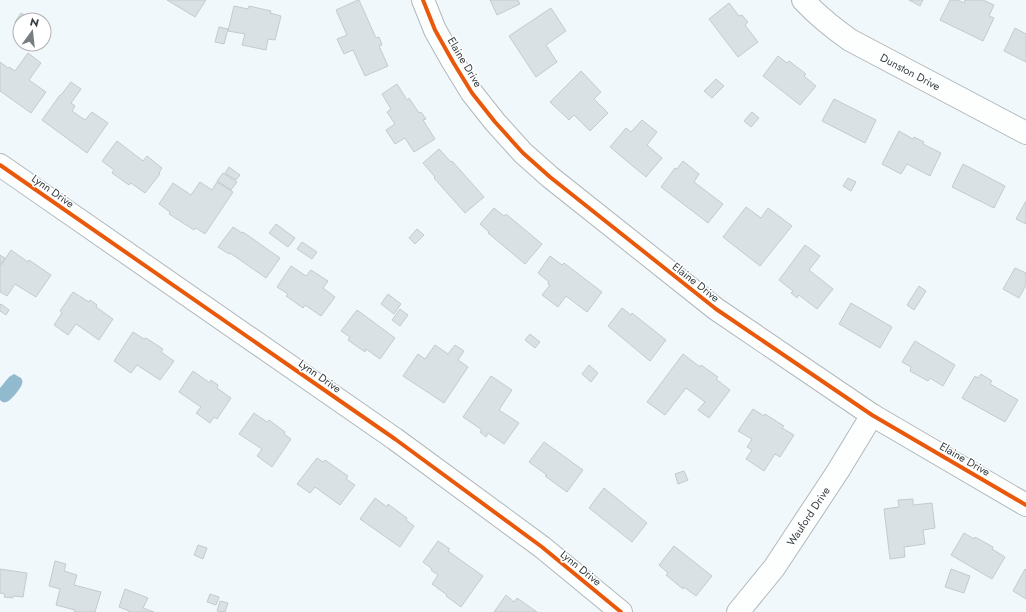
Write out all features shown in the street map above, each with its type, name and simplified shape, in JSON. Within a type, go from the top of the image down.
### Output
[{"type":"street","name":"Elaine Drive","points":[[423,0],[435,30],[472,92],[495,122],[523,153],[550,177],[716,309],[872,415],[1026,505]]},
{"type":"street","name":"Dunston Drive","points":[[803,0],[833,28],[850,40],[1026,133]]},
{"type":"street","name":"Lynn Drive","points":[[0,165],[395,439],[542,547],[621,612]]},
{"type":"street","name":"Wauford Drive","points":[[738,612],[774,568],[838,471],[872,415]]},
{"type":"water","points":[[14,374],[21,378],[22,384],[13,397],[8,401],[3,402],[0,400],[0,388],[9,377]]},
{"type":"building","points":[[167,0],[206,0],[195,17]]},
{"type":"building","points":[[358,0],[376,38],[379,37],[382,45],[379,46],[388,66],[365,76],[353,50],[344,54],[337,39],[347,35],[336,10]]},
{"type":"building","points":[[490,0],[518,0],[520,4],[497,15]]},
{"type":"building","points":[[909,0],[923,0],[920,6]]},
{"type":"building","points":[[950,0],[958,0],[964,3],[965,0],[983,0],[994,5],[989,16],[994,18],[983,41],[940,20]]},
{"type":"building","points":[[729,3],[739,16],[742,15],[748,22],[745,25],[758,42],[738,57],[709,19]]},
{"type":"building","points":[[234,6],[248,9],[249,6],[271,11],[270,13],[281,16],[275,40],[268,39],[266,50],[242,45],[245,34],[228,31]]},
{"type":"building","points":[[551,8],[566,31],[546,45],[557,62],[536,77],[509,36]]},
{"type":"building","points":[[219,27],[228,29],[224,44],[215,42]]},
{"type":"building","points":[[1015,28],[1026,34],[1026,62],[1004,51]]},
{"type":"building","points":[[28,53],[41,63],[29,80],[46,92],[31,113],[0,91],[0,62],[15,71]]},
{"type":"building","points":[[778,56],[787,63],[789,61],[806,74],[804,76],[816,86],[800,105],[763,76]]},
{"type":"building","points":[[581,71],[601,92],[594,99],[608,113],[590,131],[574,115],[569,120],[550,102]]},
{"type":"building","points":[[716,79],[724,86],[712,98],[704,91]]},
{"type":"building","points":[[71,82],[81,89],[71,103],[75,106],[72,111],[85,120],[92,112],[108,123],[87,153],[42,120]]},
{"type":"building","points":[[397,84],[407,100],[409,98],[419,113],[421,112],[426,119],[423,120],[435,139],[414,152],[405,138],[395,144],[386,130],[395,124],[387,112],[391,109],[382,94]]},
{"type":"building","points":[[834,99],[876,120],[865,143],[822,121]]},
{"type":"building","points":[[752,112],[759,118],[751,127],[744,121]]},
{"type":"building","points":[[642,120],[657,132],[647,145],[662,158],[646,177],[610,147],[626,128],[631,132]]},
{"type":"building","points":[[899,131],[913,139],[914,137],[924,142],[923,144],[941,153],[930,176],[907,164],[901,174],[882,164]]},
{"type":"building","points":[[117,141],[143,161],[147,156],[162,168],[159,173],[160,174],[145,193],[131,183],[129,185],[112,173],[114,170],[102,161]]},
{"type":"building","points":[[439,149],[451,162],[452,161],[484,197],[465,213],[434,178],[435,177],[423,163]]},
{"type":"building","points":[[683,161],[699,174],[694,182],[723,204],[708,223],[661,187],[675,168],[677,169]]},
{"type":"building","points":[[963,164],[1005,186],[994,208],[952,187]]},
{"type":"building","points":[[229,167],[240,175],[236,180],[225,173]]},
{"type":"building","points":[[223,173],[237,182],[231,190],[217,181]]},
{"type":"building","points":[[848,178],[856,182],[851,191],[843,186]]},
{"type":"building","points":[[200,182],[212,190],[217,182],[233,192],[205,234],[196,228],[194,230],[169,214],[170,212],[159,204],[173,183],[191,195]]},
{"type":"building","points":[[1026,201],[1026,224],[1016,219]]},
{"type":"building","points":[[746,207],[761,218],[768,208],[792,226],[760,266],[723,237]]},
{"type":"building","points":[[494,208],[504,216],[506,214],[542,244],[525,264],[488,233],[489,232],[480,224]]},
{"type":"building","points":[[276,224],[295,238],[288,247],[269,233]]},
{"type":"building","points":[[233,227],[242,233],[243,232],[280,258],[266,278],[230,253],[229,254],[218,247]]},
{"type":"building","points":[[417,229],[424,235],[415,244],[409,238]]},
{"type":"building","points":[[302,242],[317,252],[312,259],[297,249]]},
{"type":"building","points":[[805,245],[820,256],[809,270],[833,289],[817,309],[799,295],[797,298],[791,293],[793,291],[779,280]]},
{"type":"building","points":[[11,250],[51,275],[36,297],[15,284],[7,296],[0,292],[0,267]]},
{"type":"building","points":[[0,255],[5,258],[0,265]]},
{"type":"building","points":[[550,256],[562,265],[564,263],[602,292],[587,312],[566,296],[558,307],[542,295],[550,285],[548,284],[549,282],[538,273]]},
{"type":"building","points":[[291,266],[306,276],[311,270],[328,281],[323,288],[335,297],[321,316],[305,305],[303,308],[286,296],[288,294],[277,287]]},
{"type":"building","points":[[1015,268],[1026,273],[1026,285],[1019,298],[1003,289]]},
{"type":"building","points":[[919,286],[926,291],[914,310],[907,305]]},
{"type":"building","points":[[73,292],[89,302],[90,300],[97,305],[96,307],[113,319],[99,340],[76,324],[68,335],[54,325],[62,313],[60,311]]},
{"type":"building","points":[[388,294],[401,304],[394,314],[381,304]]},
{"type":"building","points":[[851,303],[892,327],[880,348],[839,324]]},
{"type":"building","points":[[1,304],[9,310],[6,315],[0,311]]},
{"type":"building","points":[[622,308],[631,315],[632,313],[666,340],[650,361],[608,326]]},
{"type":"building","points":[[400,309],[408,315],[400,326],[392,320]]},
{"type":"building","points":[[357,310],[395,338],[380,359],[366,349],[365,352],[348,340],[350,337],[341,331]]},
{"type":"building","points":[[133,332],[163,349],[161,352],[174,361],[160,380],[137,365],[131,373],[114,361]]},
{"type":"building","points":[[530,334],[540,342],[535,348],[525,340]]},
{"type":"building","points":[[915,341],[955,365],[943,386],[930,378],[928,381],[910,371],[911,367],[902,362]]},
{"type":"building","points":[[435,345],[448,354],[455,345],[464,351],[458,360],[468,367],[444,403],[403,376],[418,354],[425,359]]},
{"type":"building","points":[[683,354],[700,367],[701,365],[718,377],[716,379],[730,390],[709,418],[698,410],[705,402],[686,388],[665,415],[647,402]]},
{"type":"building","points":[[589,365],[598,373],[591,382],[582,374]]},
{"type":"building","points":[[193,371],[210,383],[211,380],[218,385],[217,388],[231,398],[217,419],[214,417],[210,423],[196,413],[201,407],[179,392]]},
{"type":"building","points":[[981,374],[992,381],[990,384],[1018,400],[1005,422],[962,398],[975,376],[978,378]]},
{"type":"building","points":[[491,376],[512,390],[499,410],[519,423],[504,444],[488,433],[486,437],[480,432],[482,430],[463,417]]},
{"type":"building","points":[[753,409],[764,416],[765,414],[784,426],[782,428],[794,435],[780,457],[775,454],[764,471],[746,459],[752,450],[747,447],[752,439],[738,431]]},
{"type":"building","points":[[254,413],[267,422],[269,420],[285,432],[284,434],[291,439],[272,467],[257,456],[262,449],[239,434]]},
{"type":"building","points":[[544,442],[583,470],[567,492],[529,462]]},
{"type":"building","points":[[317,458],[323,462],[325,460],[348,476],[346,479],[355,485],[340,505],[315,487],[310,493],[297,484]]},
{"type":"building","points":[[684,471],[688,480],[678,484],[675,474]]},
{"type":"building","points":[[604,488],[647,523],[632,542],[589,508]]},
{"type":"building","points":[[375,498],[387,507],[388,504],[407,518],[406,520],[414,526],[400,547],[360,519]]},
{"type":"building","points":[[913,499],[913,505],[932,503],[935,528],[923,530],[925,544],[904,547],[905,557],[890,559],[884,509],[899,507],[898,500]]},
{"type":"building","points":[[964,533],[993,547],[992,549],[1005,557],[992,579],[951,555]]},
{"type":"building","points":[[438,541],[450,549],[448,551],[483,576],[461,607],[432,584],[438,575],[423,562]]},
{"type":"building","points":[[198,545],[207,548],[203,559],[194,555]]},
{"type":"building","points":[[674,546],[712,576],[696,596],[684,587],[683,589],[666,575],[668,573],[659,565]]},
{"type":"building","points":[[55,561],[66,564],[64,571],[77,575],[74,585],[101,592],[95,612],[74,612],[75,610],[56,605],[60,589],[49,586]]},
{"type":"building","points":[[0,569],[27,573],[23,597],[4,597],[5,594],[0,593]]},
{"type":"building","points":[[951,569],[970,576],[964,593],[945,587]]},
{"type":"building","points":[[1025,569],[1026,570],[1026,599],[1013,591]]},
{"type":"building","points":[[125,589],[148,598],[143,608],[154,612],[128,612],[129,611],[119,607]]},
{"type":"building","points":[[210,594],[219,597],[216,605],[207,602]]},
{"type":"building","points":[[506,595],[514,602],[517,598],[537,612],[494,612]]},
{"type":"building","points":[[220,601],[228,603],[225,612],[217,611]]},
{"type":"cycle path","points":[[423,0],[435,30],[472,93],[495,122],[523,153],[550,177],[716,309],[872,415],[1026,505]]},
{"type":"cycle path","points":[[0,165],[395,439],[542,547],[621,612]]}]
